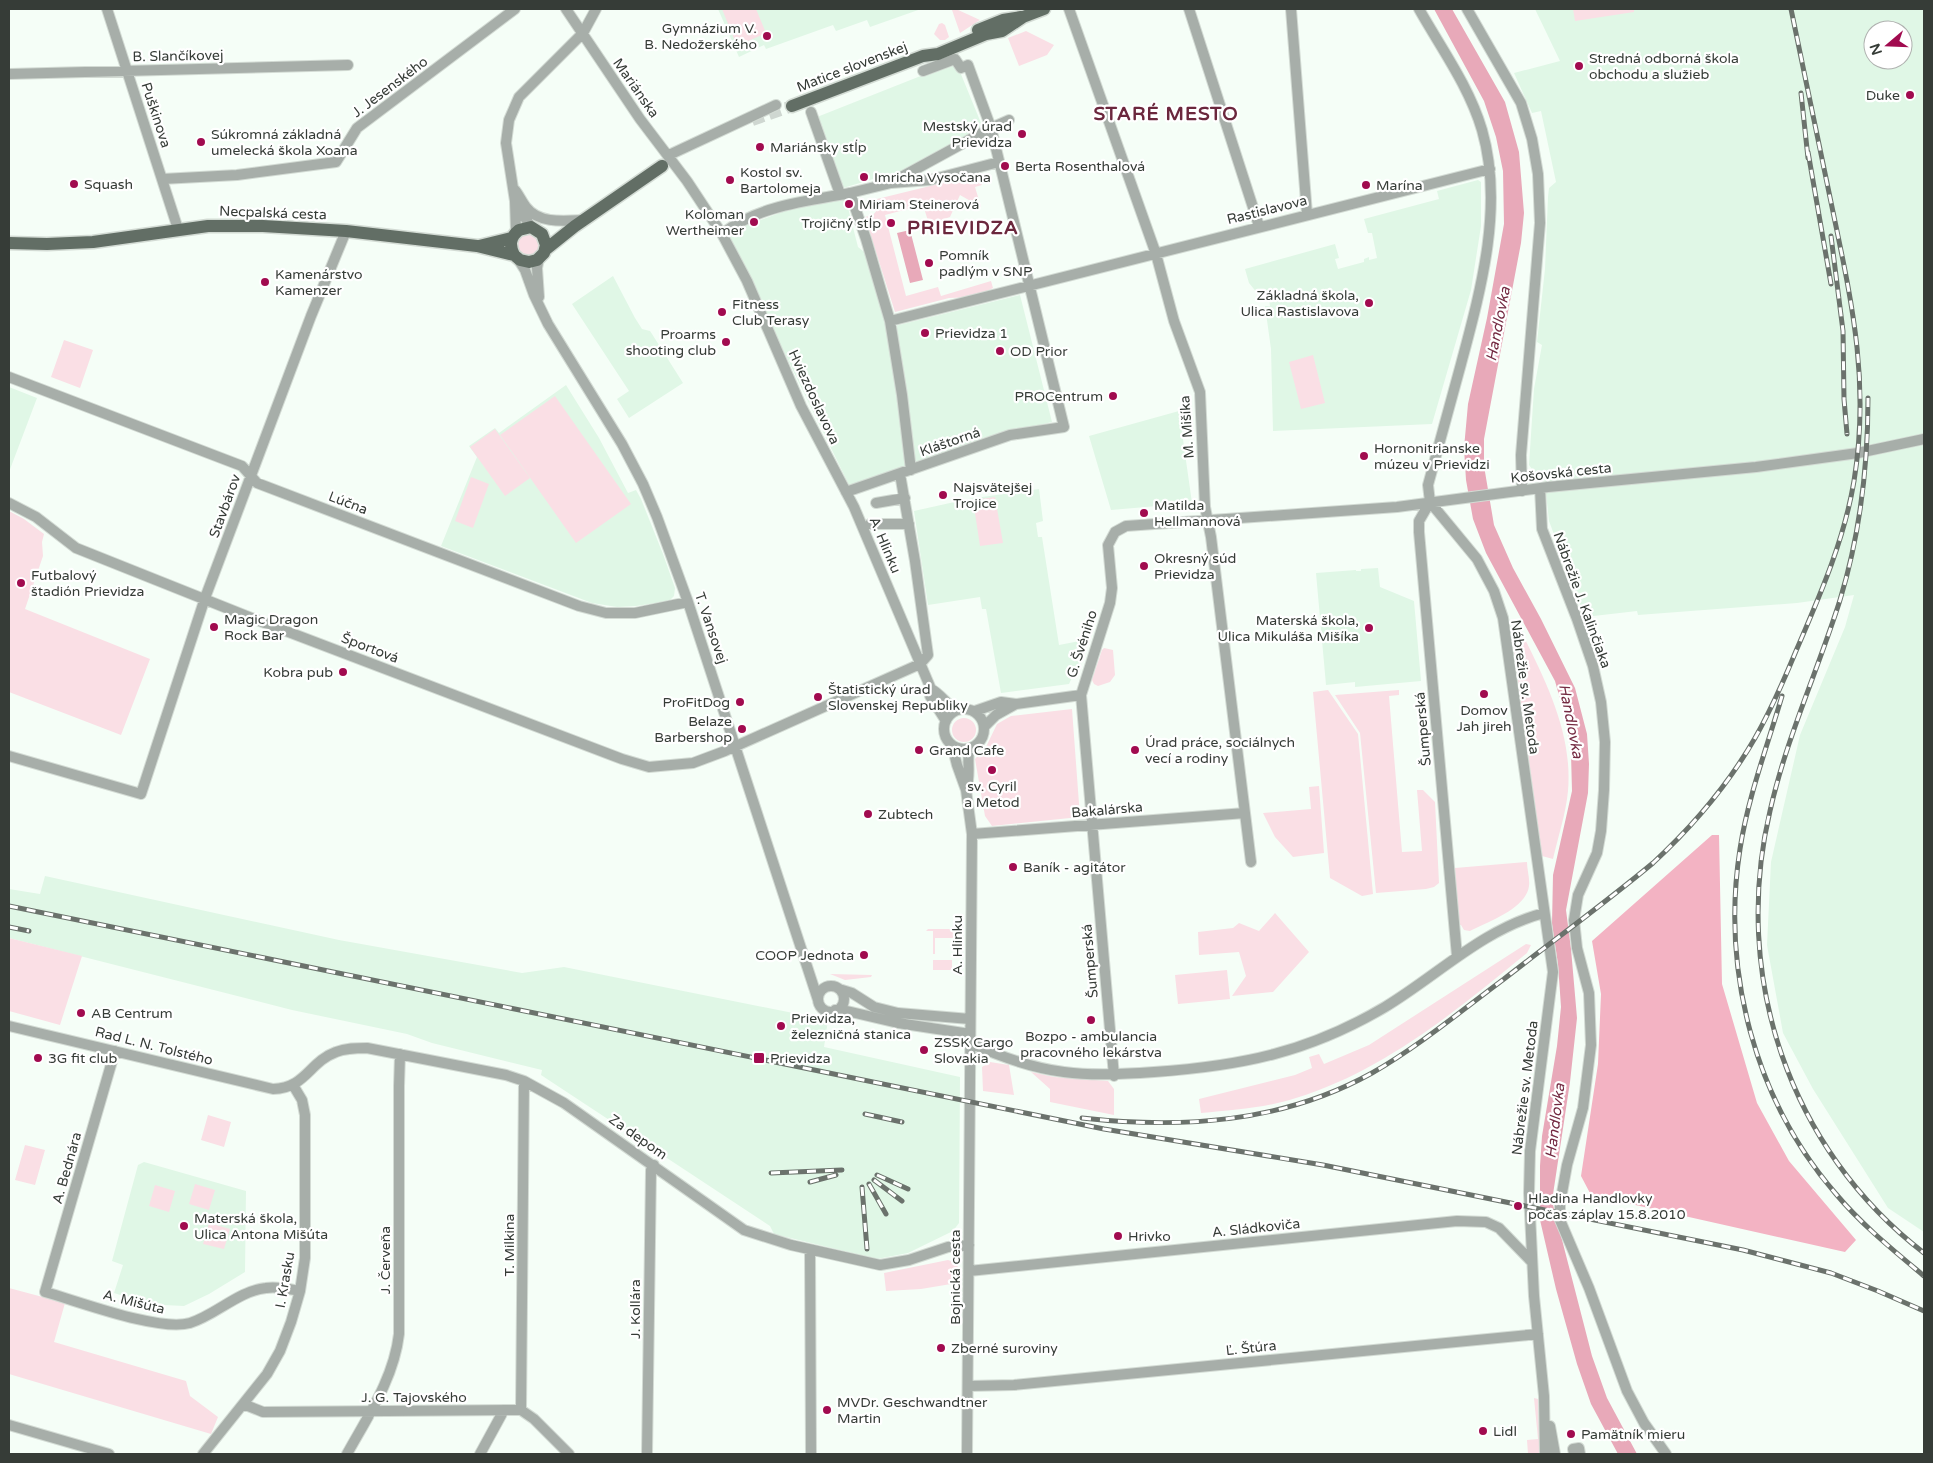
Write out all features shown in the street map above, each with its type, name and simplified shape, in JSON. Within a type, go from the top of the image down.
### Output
[{"type":"main road","name":"Matice slovenskej","points":[[792,106],[923,56],[938,54],[986,34],[1002,31],[1023,17],[1044,9]]},
{"type":"main road","points":[[542,254],[546,242],[542,234],[531,227],[521,228],[514,235],[511,246],[516,257],[528,262],[542,254],[579,223],[665,161]]},
{"type":"main road","points":[[542,234],[579,223]]},
{"type":"main road","name":"Necpalská cesta","points":[[9,243],[93,242],[178,229],[234,224],[346,231],[477,246],[516,257]]},
{"type":"main road","name":"Necpalská cesta","points":[[477,246],[514,235]]},
{"type":"street","name":"Puškinova","points":[[107,9],[178,229]]},
{"type":"street","name":"J. Jesenského","points":[[162,179],[237,175],[336,162],[357,128],[515,9]]},
{"type":"street","name":"Mariánska","points":[[566,9],[640,119],[665,161],[687,181]]},
{"type":"street","points":[[514,235],[515,201],[506,143],[509,120],[520,96],[583,33],[596,9]]},
{"type":"street","name":"M. Mišíka","points":[[1069,9],[1156,254],[1174,321],[1200,392],[1205,507],[1251,862]]},
{"type":"street","points":[[1189,9],[1259,226]]},
{"type":"street","points":[[1291,9],[1306,214]]},
{"type":"street","points":[[1419,9],[1462,84],[1474,109],[1481,129],[1490,169],[1489,233],[1479,296],[1428,485],[1430,502]]},
{"type":"street","points":[[1467,9],[1521,103],[1532,138],[1538,174],[1540,223],[1521,455],[1522,491]]},
{"type":"street","points":[[923,71],[955,59],[961,68],[968,66],[991,128],[1032,288]]},
{"type":"street","name":"B. Slančíkovej","points":[[9,74],[348,65]]},
{"type":"street","points":[[665,161],[776,105]]},
{"type":"street","points":[[811,112],[866,239],[890,320],[911,470]]},
{"type":"street","points":[[890,182],[1009,120]]},
{"type":"street","points":[[722,234],[736,223],[781,206],[890,182],[930,180],[999,162]]},
{"type":"street","name":"Rastislavova","points":[[890,320],[1032,288],[1052,280],[1259,226],[1490,169]]},
{"type":"street","name":"Hviezdoslavova","points":[[687,181],[722,234],[747,281],[801,406],[846,492]]},
{"type":"street","points":[[513,187],[527,208],[541,218],[579,223]]},
{"type":"street","points":[[515,201],[531,227]]},
{"type":"street","name":"Stavbárov","points":[[9,756],[140,794],[205,598],[311,316],[346,231]]},
{"type":"street","name":"T. Vansovej","points":[[540,305],[536,268],[542,254]]},
{"type":"street","name":"T. Vansovej","points":[[516,257],[525,270],[548,324],[622,444],[643,484],[657,517],[688,602],[818,1000]]},
{"type":"street","name":"Kláštorná","points":[[846,492],[1010,435],[1064,427],[1032,288]]},
{"type":"street","name":"Lúčna","points":[[9,377],[242,466],[258,483],[580,606],[606,613],[635,613],[688,602]]},
{"type":"street","name":"Košovská cesta","points":[[1112,535],[1126,526],[1398,507],[1540,488],[1771,465],[1858,453],[1924,439]]},
{"type":"street","points":[[900,474],[909,524]]},
{"type":"street","name":"Nábrežie J. Kalinčiaka","points":[[1540,488],[1542,530],[1577,619],[1592,666],[1601,702],[1605,742],[1601,830],[1597,853],[1578,895],[1574,920],[1578,948],[1589,993],[1590,1045],[1583,1108],[1567,1164],[1560,1204],[1560,1220],[1589,1288],[1627,1391],[1644,1423],[1666,1454]]},
{"type":"street","name":"A. Hlinku","points":[[846,492],[931,689],[930,696],[946,721],[945,734],[952,745],[966,790],[972,834],[970,1100]]},
{"type":"street","points":[[876,503],[904,498]]},
{"type":"street","name":"Šumperská","points":[[1430,502],[1419,521],[1457,956]]},
{"type":"street","name":"Nábrežie sv. Metoda","points":[[1430,502],[1477,560],[1494,591],[1503,618],[1553,972],[1530,1151],[1529,1193],[1531,1261],[1544,1396]]},
{"type":"street","name":"Športová","points":[[9,503],[27,511],[76,548],[249,617],[622,759],[650,767],[693,763],[736,747],[920,664]]},
{"type":"street","name":"A. Hlinku","points":[[870,524],[909,524],[928,655],[920,664]]},
{"type":"street","name":"G. Švéniho","points":[[975,711],[1001,702],[1016,704],[1081,695],[1110,603],[1112,588],[1108,545],[1112,535]]},
{"type":"street","name":"A. Hlinku","points":[[931,689],[937,692],[947,704],[956,710]]},
{"type":"street","name":"Šumperská","points":[[1081,695],[1114,1076]]},
{"type":"street","name":"G. Švéniho","points":[[984,726],[996,715],[1016,704]]},
{"type":"street","points":[[946,721],[950,714],[964,708],[975,711],[981,717],[984,726],[981,740],[975,746],[969,749],[960,749],[952,745]]},
{"type":"street","name":"A. Hlinku","points":[[966,790],[969,778],[967,763],[969,749]]},
{"type":"street","name":"Bakalárska","points":[[972,834],[1245,813]]},
{"type":"street","points":[[970,1019],[898,1013],[874,1007],[852,993],[833,986],[826,987],[819,993],[818,1000],[823,1008],[829,1011],[847,1011],[970,1038],[1020,1062],[1063,1072],[1114,1076],[1223,1066],[1258,1059],[1312,1043],[1342,1030],[1419,985],[1476,943],[1530,916],[1544,913]]},
{"type":"street","points":[[812,979],[826,987]]},
{"type":"street","points":[[835,1010],[843,1001],[843,994],[839,989]]},
{"type":"street","name":"Rad L. N. Tolstého","points":[[9,1026],[266,1088],[283,1088],[293,1085]]},
{"type":"street","name":"Za depom","points":[[293,1085],[334,1052],[350,1048],[367,1048],[400,1054],[524,1080],[564,1102],[744,1230],[810,1250],[880,1265],[909,1260],[948,1247],[969,1245]]},
{"type":"street","name":"A. Bednára","points":[[45,1292],[115,1051]]},
{"type":"street","name":"J. Červeňa","points":[[347,1454],[391,1370],[397,1353],[399,1334],[400,1054]]},
{"type":"street","name":"T. Milkina","points":[[522,1410],[524,1080]]},
{"type":"street","name":"I. Krasku","points":[[203,1454],[267,1374],[280,1350],[300,1291],[305,1258],[305,1115],[302,1100],[293,1085]]},
{"type":"street","name":"Bojnická cesta","points":[[967,1454],[970,1100]]},
{"type":"street","name":"J. Kollára","points":[[647,1454],[650,1170],[654,1165]]},
{"type":"street","name":"A. Sládkoviča","points":[[968,1271],[1457,1221],[1486,1222],[1499,1228],[1531,1261]]},
{"type":"street","points":[[810,1250],[811,1454]]},
{"type":"street","name":"A. Mišúta","points":[[45,1292],[146,1322],[177,1325],[190,1323],[252,1291],[265,1288],[300,1291]]},
{"type":"street","name":"Ľ. Štúra","points":[[968,1386],[1014,1385],[1538,1334]]},
{"type":"street","points":[[1544,1396],[1545,1454]]},
{"type":"street","points":[[1544,1396],[1555,1454]]},
{"type":"street","name":"J. G. Tajovského","points":[[243,1404],[263,1412],[522,1410]]},
{"type":"street","points":[[480,1454],[504,1410]]},
{"type":"street","points":[[522,1410],[534,1419],[569,1454]]},
{"type":"street","points":[[9,1425],[110,1454]]},
{"type":"street","points":[[1574,1454],[1573,1449],[1579,1448],[1580,1454]]},
{"type":"shaded area","name":"Gymnázium V. B. Nedožerského","points":[[718,9],[921,9],[870,27],[867,20],[836,31],[833,25],[766,49],[764,45],[739,57]]},
{"type":"shaded area","points":[[722,9],[756,9],[766,33],[737,46]]},
{"type":"shaded area","points":[[956,9],[980,20],[960,33],[952,10]]},
{"type":"shaded area","points":[[1535,9],[1924,9],[1924,1232],[1888,1208],[1813,1089],[1783,1033],[1767,945],[1771,862],[1800,735],[1845,627],[1854,595],[1797,603],[1638,615],[1637,611],[1585,617],[1549,521],[1544,475],[1534,472],[1529,465],[1534,389],[1542,345],[1537,342],[1545,269],[1548,197],[1549,188],[1556,182],[1541,111],[1532,113],[1514,73],[1560,61]]},
{"type":"shaded area","points":[[1573,9],[1634,9],[1634,12],[1575,21]]},
{"type":"shaded area","points":[[939,24],[945,25],[949,37],[945,40],[940,40],[934,34]]},
{"type":"shaded area","points":[[1026,31],[1054,45],[1047,55],[1019,66],[1008,38]]},
{"type":"shaded area","points":[[956,62],[983,128],[917,166],[843,188],[817,117]]},
{"type":"shaded area","points":[[979,174],[982,185],[975,187],[981,207],[960,195],[950,217],[929,224],[923,205],[885,215],[906,296],[938,287],[941,296],[991,281],[993,288],[975,297],[949,298],[895,312],[865,217],[873,215],[879,208],[877,199]]},
{"type":"shaded area","name":"Základná škola, Ulica Rastislavova","points":[[1478,180],[1481,182],[1481,226],[1471,290],[1432,424],[1273,431],[1271,349],[1265,306],[1270,306],[1268,293],[1258,294],[1249,283],[1245,269],[1335,244],[1339,258],[1335,259],[1338,269],[1364,262],[1364,259],[1369,257],[1369,260],[1377,258],[1372,233],[1368,233],[1364,219],[1439,199],[1437,191]]},
{"type":"shaded area","points":[[845,196],[858,247],[868,255],[887,328],[1020,295],[1052,422],[982,438],[903,469],[850,487],[726,233],[782,212]]},
{"type":"shaded area","points":[[528,233],[533,234],[539,240],[539,250],[533,256],[528,257],[523,256],[517,250],[516,245],[517,240],[523,234]]},
{"type":"shaded area","points":[[613,276],[642,329],[650,331],[683,383],[629,418],[617,399],[629,391],[572,304]]},
{"type":"shaded area","points":[[64,340],[93,350],[80,388],[51,377]]},
{"type":"shaded area","points":[[1313,355],[1325,403],[1301,409],[1289,362]]},
{"type":"shaded area","points":[[566,385],[599,438],[628,493],[636,490],[641,499],[675,588],[674,596],[669,601],[617,607],[592,603],[441,546],[477,457],[469,446],[495,428],[499,433]]},
{"type":"shaded area","points":[[9,387],[37,398],[9,472]]},
{"type":"shaded area","points":[[555,396],[631,504],[576,543],[500,435]]},
{"type":"shaded area","points":[[1179,411],[1192,503],[1111,510],[1089,436]]},
{"type":"shaded area","points":[[495,429],[530,478],[505,496],[470,447]]},
{"type":"shaded area","points":[[471,477],[489,484],[473,528],[455,521]]},
{"type":"shaded area","points":[[1039,489],[1043,521],[1036,523],[1038,537],[1042,537],[1059,645],[1090,639],[1069,684],[1001,693],[986,609],[982,609],[980,597],[928,605],[914,511],[968,499]]},
{"type":"shaded area","points":[[995,497],[1003,543],[980,546],[973,500]]},
{"type":"shaded area","points":[[9,511],[24,519],[44,534],[42,542],[43,556],[25,609],[150,659],[121,735],[9,692]]},
{"type":"shaded area","name":"Materská škola, Ulica Mikuláša Mišíka","points":[[1378,568],[1380,587],[1414,601],[1421,681],[1355,687],[1355,682],[1326,685],[1316,573],[1361,571],[1361,569]]},
{"type":"shaded area","points":[[1519,627],[1547,685],[1566,747],[1568,791],[1553,859],[1542,856],[1511,629]]},
{"type":"shaded area","points":[[1104,648],[1113,650],[1115,675],[1110,682],[1098,686],[1092,680]]},
{"type":"shaded area","points":[[1328,690],[1358,734],[1373,894],[1362,896],[1330,878],[1313,692]]},
{"type":"shaded area","points":[[1399,690],[1399,695],[1389,696],[1402,852],[1422,851],[1417,790],[1423,790],[1435,802],[1439,883],[1434,887],[1426,889],[1376,893],[1360,733],[1335,695]]},
{"type":"shaded area","points":[[1072,709],[1080,817],[992,826],[985,816],[975,759],[986,747],[997,724],[1011,716]]},
{"type":"shaded area","points":[[964,718],[969,719],[975,725],[975,735],[969,741],[964,742],[959,741],[953,735],[952,730],[953,725],[959,719]]},
{"type":"shaded area","points":[[1319,786],[1324,853],[1293,857],[1275,837],[1263,813],[1311,809],[1309,787]]},
{"type":"shaded area","points":[[1712,835],[1719,835],[1722,984],[1757,1103],[1789,1161],[1856,1240],[1845,1252],[1591,1195],[1581,1176],[1598,1064],[1601,994],[1592,941]]},
{"type":"shaded area","points":[[1527,862],[1529,886],[1521,901],[1505,914],[1470,931],[1464,930],[1461,925],[1458,925],[1455,868]]},
{"type":"shaded area","points":[[45,876],[339,940],[522,973],[564,967],[828,1020],[824,1047],[960,1077],[959,1223],[953,1231],[908,1253],[877,1259],[774,1234],[770,1226],[541,1075],[542,1070],[432,1043],[407,1034],[292,1010],[9,938],[9,889],[40,894]]},
{"type":"shaded area","points":[[1275,913],[1309,952],[1273,992],[1232,996],[1246,976],[1239,952],[1199,955],[1198,932],[1233,928],[1239,923],[1259,931]]},
{"type":"shaded area","points":[[928,929],[953,929],[953,938],[935,938],[935,954],[933,954],[933,931],[926,931]]},
{"type":"shaded area","points":[[9,938],[82,956],[60,1025],[9,1011]]},
{"type":"shaded area","points":[[1526,944],[1531,945],[1527,953],[1474,996],[1418,1037],[1359,1072],[1296,1098],[1273,1104],[1201,1113],[1199,1099],[1295,1075],[1312,1068],[1309,1057],[1319,1054],[1324,1064],[1369,1045]]},
{"type":"shaded area","points":[[933,960],[952,960],[952,970],[933,970]]},
{"type":"shaded area","points":[[1227,970],[1230,999],[1178,1004],[1175,975]]},
{"type":"shaded area","points":[[830,974],[872,975],[871,977],[845,980]]},
{"type":"shaded area","points":[[990,1062],[1009,1065],[1014,1095],[983,1091],[982,1067]]},
{"type":"shaded area","points":[[1031,1072],[1054,1077],[1108,1081],[1114,1089],[1114,1115],[1050,1102],[1050,1089]]},
{"type":"shaded area","points":[[208,1115],[231,1122],[224,1147],[201,1140]]},
{"type":"shaded area","points":[[25,1145],[45,1150],[35,1185],[15,1180]]},
{"type":"shaded area","name":"Materská škola, Ulica Antona Mišúta","points":[[144,1162],[246,1191],[245,1272],[209,1294],[184,1306],[139,1301],[114,1293],[123,1265],[112,1261],[138,1165]]},
{"type":"shaded area","points":[[195,1184],[215,1190],[209,1210],[189,1204]]},
{"type":"shaded area","points":[[155,1185],[175,1191],[169,1212],[149,1206]]},
{"type":"shaded area","points":[[209,1223],[230,1229],[224,1249],[203,1244]]},
{"type":"shaded area","points":[[948,1260],[954,1262],[958,1267],[957,1283],[921,1289],[886,1291],[884,1273]]},
{"type":"shaded area","points":[[9,1288],[65,1303],[54,1342],[186,1381],[190,1396],[218,1417],[211,1434],[9,1374]]},
{"type":"shaded area","points":[[1534,1398],[1538,1399],[1540,1454],[1528,1454],[1527,1440],[1538,1439]]},
{"type":"water","name":"Handlovka","points":[[1434,9],[1452,9],[1505,102],[1519,152],[1524,213],[1521,243],[1484,439],[1484,466],[1494,525],[1513,568],[1575,688],[1587,734],[1588,793],[1566,910],[1577,1018],[1570,1082],[1552,1201],[1592,1356],[1607,1398],[1637,1454],[1618,1454],[1591,1404],[1577,1364],[1556,1289],[1540,1220],[1542,1136],[1557,1046],[1561,1007],[1558,964],[1552,924],[1553,875],[1572,791],[1571,754],[1566,720],[1555,681],[1486,553],[1473,519],[1466,480],[1464,448],[1468,404],[1487,318],[1504,224],[1503,171],[1496,137],[1484,101]]},
{"type":"water","points":[[910,230],[923,280],[910,283],[897,233]]},
{"type":"tunnel","points":[[752,120],[792,106]]},
{"type":"railway","points":[[1082,1118],[1157,1123],[1231,1118],[1303,1103],[1338,1090],[1372,1073],[1440,1028],[1653,863],[1709,804],[1745,755],[1777,695],[1830,568],[1850,503],[1858,445],[1859,376],[1852,310],[1791,9]]},
{"type":"railway","points":[[1801,93],[1808,158]]},
{"type":"railway","points":[[1808,152],[1831,284]]},
{"type":"railway","points":[[1831,236],[1843,331],[1844,399],[1847,434]]},
{"type":"railway","points":[[1868,398],[1868,424],[1862,500],[1853,550],[1840,600],[1793,731],[1770,811],[1760,873],[1759,935],[1766,996],[1782,1055],[1806,1111],[1838,1163],[1877,1211],[1924,1253]]},
{"type":"railway","points":[[1782,696],[1758,772],[1743,830],[1735,895],[1736,941],[1741,987],[1750,1032],[1765,1076],[1784,1118],[1808,1157],[1836,1194],[1856,1216],[1924,1276]]},
{"type":"railway","points":[[9,906],[1104,1129],[1323,1165],[1743,1250],[1831,1273],[1924,1311]]},
{"type":"railway","points":[[9,927],[29,931]]},
{"type":"railway","points":[[865,1114],[902,1122]]},
{"type":"railway","points":[[771,1173],[842,1170]]},
{"type":"railway","points":[[810,1182],[836,1175]]},
{"type":"railway","points":[[877,1175],[908,1189]]},
{"type":"railway","points":[[874,1180],[902,1201]]},
{"type":"railway","points":[[869,1184],[886,1214]]},
{"type":"railway","points":[[862,1187],[867,1249]]},
{"type":"place","name":"Gymnázium V. B. Nedožerského","points":[[767,36]]},
{"type":"place","name":"Stredná odborná škola obchodu a služieb","points":[[1579,66]]},
{"type":"place","name":"Duke","points":[[1910,95]]},
{"type":"place","name":"Mestský úrad Prievidza","points":[[1022,134]]},
{"type":"place","name":"Súkromná základná umelecká škola Xoana","points":[[201,142]]},
{"type":"place","name":"Mariánsky stĺp","points":[[760,147]]},
{"type":"place","name":"Berta Rosenthalová","points":[[1005,166]]},
{"type":"place","name":"Imricha Vysočana","points":[[864,177]]},
{"type":"place","name":"Kostol sv. Bartolomeja","points":[[730,180]]},
{"type":"place","name":"Squash","points":[[74,184]]},
{"type":"place","name":"Marína","points":[[1366,185]]},
{"type":"place","name":"Miriam Steinerová","points":[[849,204]]},
{"type":"place","name":"Koloman Wertheimer","points":[[754,222]]},
{"type":"place","name":"Trojičný stĺp","points":[[891,223]]},
{"type":"place","name":"Pomník padlým v SNP","points":[[929,263]]},
{"type":"place","name":"Kamenárstvo Kamenzer","points":[[265,282]]},
{"type":"place","name":"Základná škola, Ulica Rastislavova","points":[[1369,303]]},
{"type":"place","name":"Fitness Club Terasy","points":[[722,312]]},
{"type":"place","name":"Prievidza 1","points":[[925,333]]},
{"type":"place","name":"Proarms shooting club","points":[[726,342]]},
{"type":"place","name":"OD Prior","points":[[1000,351]]},
{"type":"place","name":"PROCentrum","points":[[1113,396]]},
{"type":"place","name":"Hornonitrianske múzeu v Prievidzi","points":[[1364,456]]},
{"type":"place","name":"Najsvätejšej Trojice","points":[[943,495]]},
{"type":"place","name":"Matilda Hellmannová","points":[[1144,513]]},
{"type":"place","name":"Okresný súd Prievidza","points":[[1144,566]]},
{"type":"place","name":"Futbalový štadión Prievidza","points":[[21,583]]},
{"type":"place","name":"Magic Dragon Rock Bar","points":[[214,627]]},
{"type":"place","name":"Materská škola, Ulica Mikuláša Mišíka","points":[[1369,628]]},
{"type":"place","name":"Kobra pub","points":[[343,672]]},
{"type":"place","name":"Domov Jah jireh","points":[[1484,694]]},
{"type":"place","name":"Štatistický úrad Slovenskej Republiky","points":[[818,697]]},
{"type":"place","name":"ProFitDog","points":[[740,702]]},
{"type":"place","name":"Belaze Barbershop","points":[[742,729]]},
{"type":"place","name":"Grand Cafe","points":[[919,750]]},
{"type":"place","name":"Úrad práce, sociálnych vecí a rodiny","points":[[1135,750]]},
{"type":"place","name":"sv. Cyril a Metod","points":[[992,770]]},
{"type":"place","name":"Zubtech","points":[[868,814]]},
{"type":"place","name":"Baník - agitátor","points":[[1013,867]]},
{"type":"place","name":"COOP Jednota","points":[[864,955]]},
{"type":"place","name":"AB Centrum","points":[[81,1013]]},
{"type":"place","name":"Bozpo - ambulancia pracovného lekárstva","points":[[1091,1020]]},
{"type":"place","name":"Prievidza, železničná stanica","points":[[781,1026]]},
{"type":"place","name":"ZSSK Cargo Slovakia","points":[[924,1050]]},
{"type":"place","name":"3G fit club","points":[[38,1058]]},
{"type":"place","name":"Prievidza","points":[[759,1058]]},
{"type":"place","name":"Hladina Handlovky počas záplav 15.8.2010","points":[[1518,1206]]},
{"type":"place","name":"Materská škola, Ulica Antona Mišúta","points":[[184,1226]]},
{"type":"place","name":"Hrivko","points":[[1118,1236]]},
{"type":"place","name":"Zberné suroviny","points":[[941,1348]]},
{"type":"place","name":"MVDr. Geschwandtner Martin","points":[[827,1410]]},
{"type":"place","name":"Lidl","points":[[1483,1431]]},
{"type":"place","name":"Pamätník mieru","points":[[1571,1434]]},
{"type":"district","name":"STARÉ MESTO","points":[[1166,114]]},
{"type":"district","name":"PRIEVIDZA","points":[[963,228]]}]
